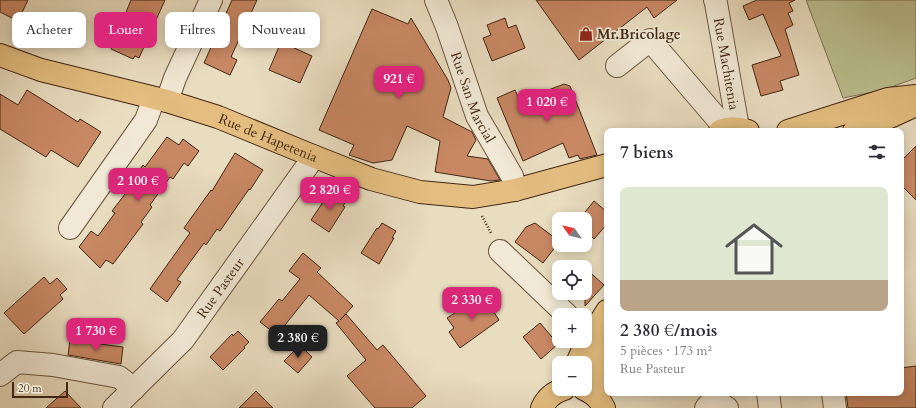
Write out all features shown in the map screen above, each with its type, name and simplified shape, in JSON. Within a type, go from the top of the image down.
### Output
[{"type":"main road","name":"Rue de Hapetenia","points":[[0,55],[41,70],[160,100],[218,117],[371,179],[420,192],[473,197],[515,190],[604,166]]},
{"type":"main road","points":[[797,128],[888,99],[916,96]]},
{"type":"main road","points":[[862,128],[916,105]]},
{"type":"main road","points":[[580,356],[594,339],[604,317]]},
{"type":"main road","points":[[593,397],[598,364],[594,339]]},
{"type":"main road","points":[[542,408],[552,395]]},
{"type":"street","points":[[70,228],[175,78],[211,0]]},
{"type":"street","name":"Rue San Marcial","points":[[436,0],[447,27],[477,116],[512,176],[515,190]]},
{"type":"street","name":"Rue Machitenia","points":[[715,0],[733,128]]},
{"type":"street","points":[[617,66],[650,40],[731,128]]},
{"type":"street","name":"Rue Pasteur","points":[[114,408],[183,340],[313,156]]},
{"type":"street","points":[[500,251],[560,308]]},
{"type":"street","points":[[0,375],[17,362],[53,365],[119,376],[134,389]]},
{"type":"street","points":[[735,396],[736,401],[740,408]]},
{"type":"street","points":[[768,396],[770,408]]},
{"type":"street","points":[[833,396],[834,408]]},
{"type":"path","points":[[480,196],[481,213],[500,251]]},
{"type":"green space","points":[[806,0],[916,0],[916,78],[883,90],[843,98]]},
{"type":"building","points":[[0,0],[28,0],[22,12],[12,12],[12,18],[0,12]]},
{"type":"building","points":[[131,0],[165,0],[157,18],[157,12],[126,12]]},
{"type":"building","points":[[232,0],[257,0],[252,12],[238,12],[238,42],[231,57],[237,60],[230,75],[204,63],[211,48],[230,48],[230,12],[227,12]]},
{"type":"building","name":"Mr.Bricolage","points":[[536,0],[677,0],[654,18],[647,7],[579,60]]},
{"type":"building","points":[[757,0],[795,0],[789,3],[793,11],[788,13],[793,25],[785,29],[799,75],[780,81],[783,90],[761,96],[752,65],[781,56],[763,14],[749,20],[743,6]]},
{"type":"building","points":[[372,9],[408,24],[411,18],[448,80],[451,88],[443,117],[472,132],[476,140],[467,156],[488,159],[500,180],[491,181],[435,172],[440,141],[407,126],[392,160],[373,163],[349,155],[354,145],[319,130]]},
{"type":"building","points":[[505,18],[508,28],[516,25],[525,48],[492,61],[483,38],[491,35],[487,25]]},
{"type":"building","points":[[143,48],[139,58],[135,56],[133,59],[111,49]]},
{"type":"building","points":[[278,48],[294,48],[312,56],[300,83],[269,70]]},
{"type":"building","points":[[564,84],[570,86],[597,155],[580,159],[578,155],[569,158],[563,143],[523,161],[497,98],[515,90],[520,101]]},
{"type":"building","points":[[27,90],[78,122],[80,119],[101,132],[78,167],[51,150],[46,157],[0,129],[0,94],[18,105]]},
{"type":"building","points":[[167,137],[179,145],[183,139],[199,151],[188,166],[184,163],[173,179],[170,177],[150,205],[152,207],[141,222],[143,224],[113,264],[106,260],[100,268],[79,247],[91,231],[98,236],[115,213],[112,211],[135,181],[133,179],[143,165],[145,167]]},
{"type":"building","points":[[916,146],[916,200],[904,188],[904,158]]},
{"type":"building","points":[[235,153],[263,170],[220,231],[217,229],[206,245],[204,243],[177,280],[181,282],[167,302],[150,289],[190,233],[184,228],[211,190],[212,191]]},
{"type":"building","points":[[332,191],[347,200],[343,206],[345,207],[329,232],[311,220]]},
{"type":"building","points":[[594,201],[604,209],[604,227],[594,239],[592,237],[592,212],[585,212]]},
{"type":"building","points":[[382,223],[396,231],[392,238],[394,238],[379,264],[361,253],[377,228],[378,229]]},
{"type":"building","points":[[535,223],[552,236],[552,251],[543,263],[515,242],[526,227]]},
{"type":"building","points":[[303,253],[321,268],[317,272],[353,306],[340,320],[346,314],[377,350],[383,345],[426,396],[412,408],[375,408],[347,376],[366,360],[336,323],[339,321],[309,295],[277,335],[260,322],[279,299],[282,301],[300,279],[289,271]]},
{"type":"building","points":[[592,274],[604,285],[592,298]]},
{"type":"building","points":[[44,277],[50,284],[57,278],[67,289],[60,295],[63,299],[24,334],[4,313]]},
{"type":"building","points":[[483,295],[499,320],[460,348],[449,332],[454,328],[447,318]]},
{"type":"building","points":[[585,300],[590,300],[585,306]]},
{"type":"building","points":[[540,323],[552,337],[552,348],[553,348],[541,359],[523,337]]},
{"type":"building","points":[[238,331],[249,342],[223,370],[210,357],[232,334],[233,336]]},
{"type":"building","points":[[70,340],[123,347],[121,364],[68,355]]},
{"type":"building","points":[[300,345],[312,357],[298,373],[284,361]]},
{"type":"building","points":[[916,366],[916,408],[848,408],[846,396],[904,396],[904,368]]},
{"type":"building","points":[[65,391],[81,408],[46,408]]},
{"type":"building","points":[[256,391],[273,408],[239,408]]},
{"type":"place","name":"Mr.Bricolage","points":[[586,34]]}]
